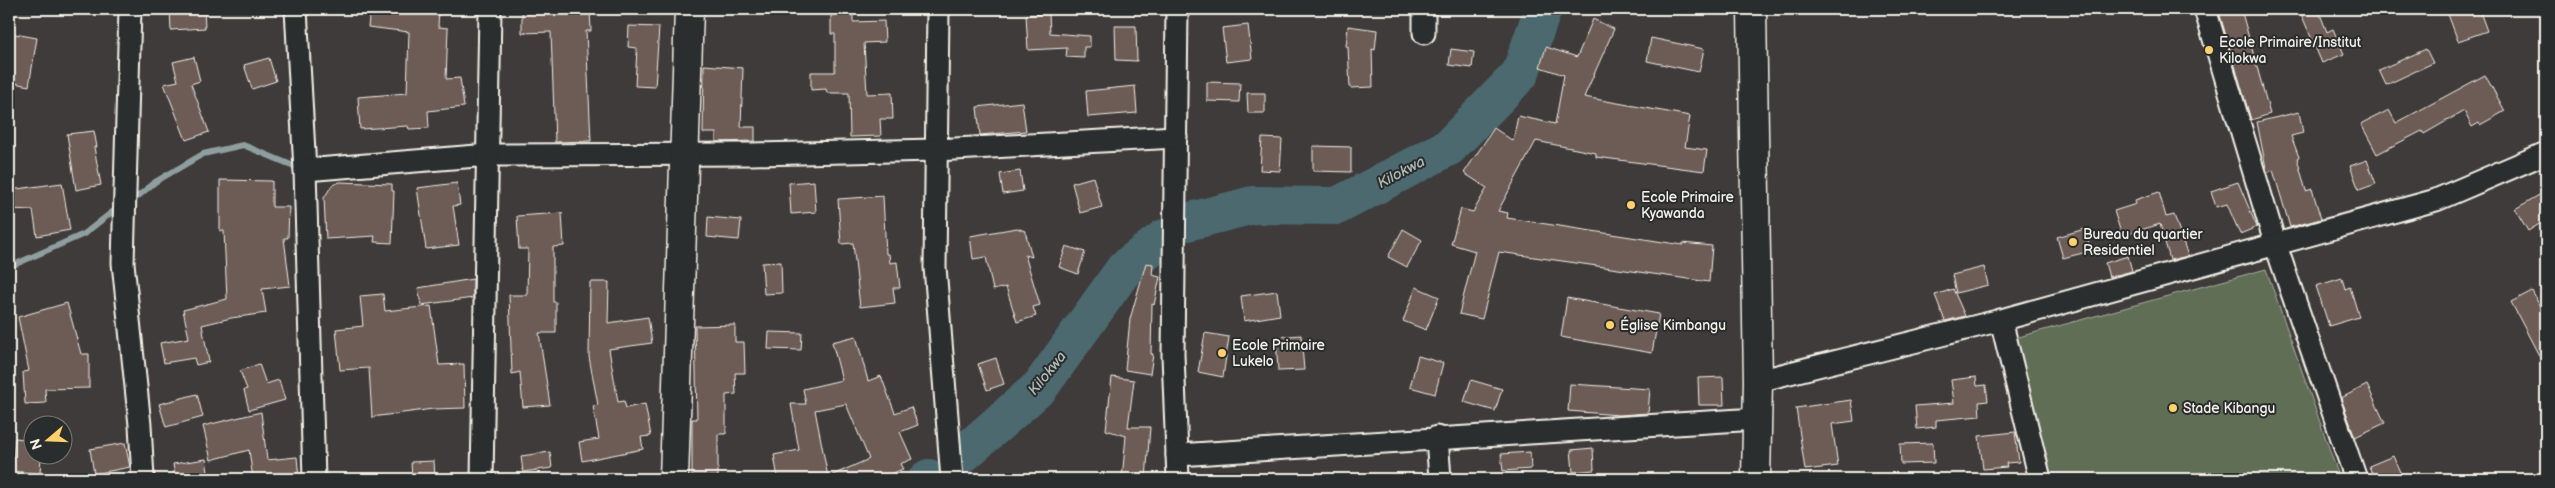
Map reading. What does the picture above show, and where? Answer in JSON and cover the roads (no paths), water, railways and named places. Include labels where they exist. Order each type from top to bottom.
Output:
[{"type":"main road","points":[[674,479],[688,9]]},
{"type":"main road","points":[[1752,9],[1758,381],[1756,479]]},
{"type":"street","points":[[130,9],[123,263],[140,425],[143,479]]},
{"type":"street","points":[[296,9],[305,170],[314,479]]},
{"type":"street","points":[[482,479],[490,9]]},
{"type":"street","points":[[938,9],[935,267],[952,479]]},
{"type":"street","points":[[1177,9],[1173,354],[1178,479]]},
{"type":"street","points":[[1424,9],[1424,33]]},
{"type":"street","points":[[2205,9],[2276,246],[2356,479]]},
{"type":"street","points":[[305,170],[489,154],[684,155],[936,150],[1176,138]]},
{"type":"street","points":[[1758,381],[2002,320],[2276,246],[2436,200],[2546,153]]},
{"type":"street","points":[[2002,320],[2040,479]]},
{"type":"street","points":[[1176,455],[1437,437],[1756,419]]},
{"type":"street","points":[[1437,437],[1440,479]]},
{"type":"waterway","name":"Kilokwa","points":[[1187,222],[1253,205],[1337,206],[1449,147],[1520,74],[1543,9]]},
{"type":"waterway","points":[[136,198],[155,182],[203,154],[243,145],[301,169]]},
{"type":"waterway","points":[[9,267],[84,234],[112,212]]},
{"type":"waterway","name":"Kilokwa","points":[[961,456],[1040,387],[1125,268],[1164,238]]},
{"type":"place","name":"Ecole Primaire/Institut Kilokwa","points":[[2209,50]]},
{"type":"place","name":"Ecole Primaire Kyawanda","points":[[1631,205]]},
{"type":"place","name":"Bureau du quartier Residentiel","points":[[2073,242]]},
{"type":"place","name":"Église Kimbangu","points":[[1610,325]]},
{"type":"place","name":"Ecole Primaire Lukelo","points":[[1222,353]]},
{"type":"place","name":"Stade Kibangu","points":[[2173,408]]}]
